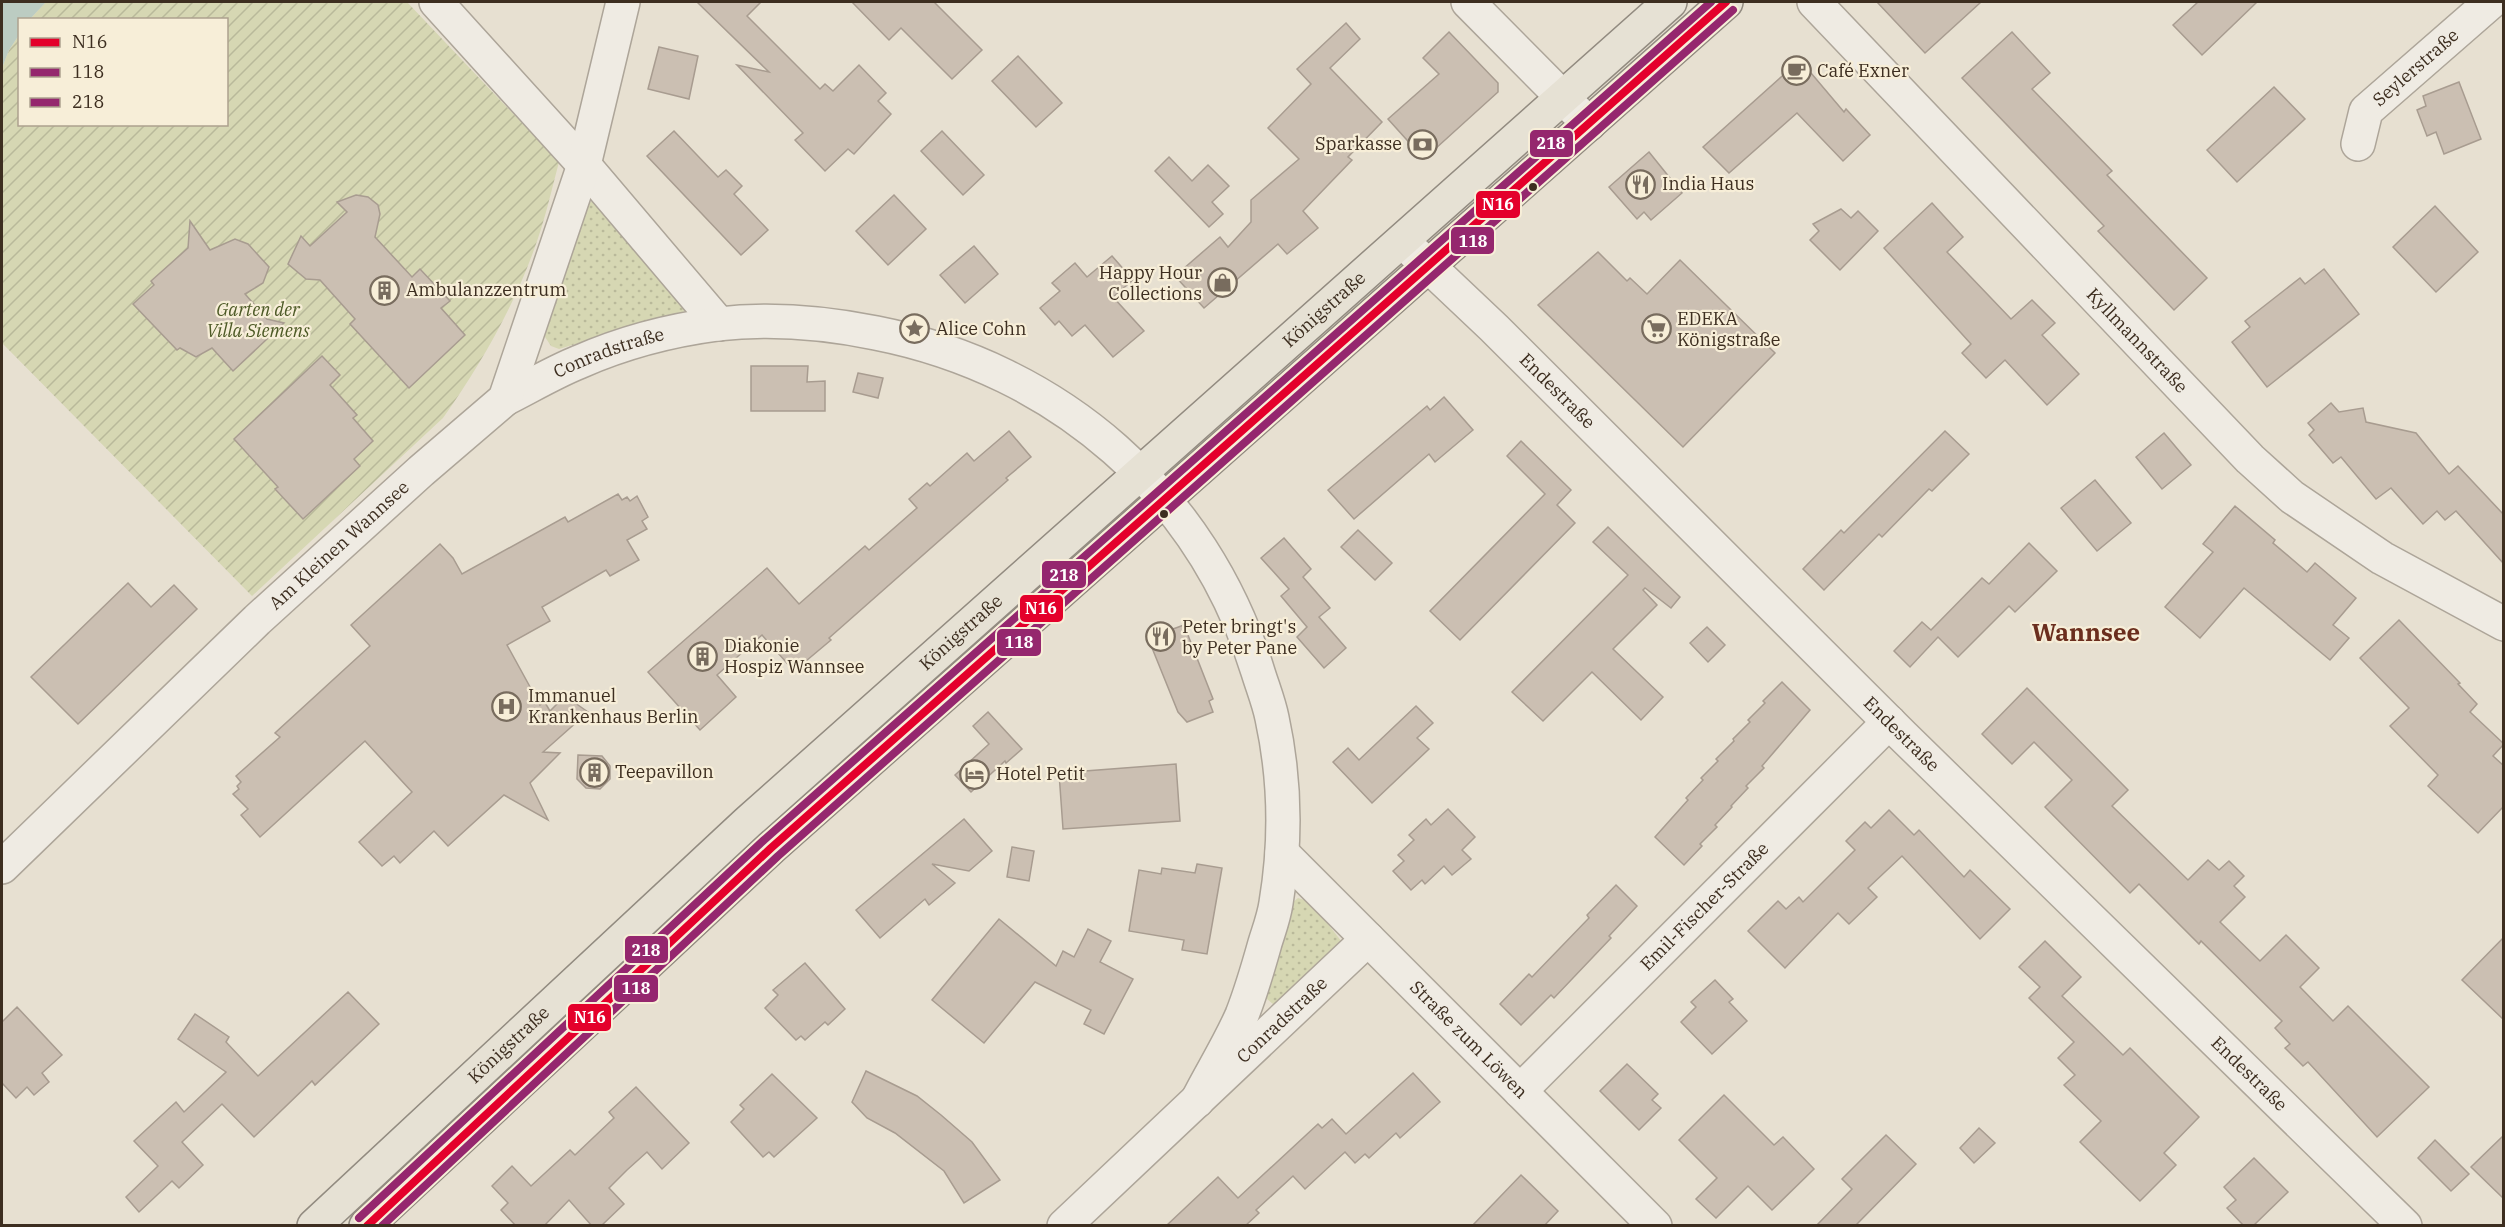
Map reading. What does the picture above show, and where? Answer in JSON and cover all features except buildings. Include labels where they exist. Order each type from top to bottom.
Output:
[{"type":"main road","name":"Königstraße","points":[[314,1226],[748,822],[1670,2]]},
{"type":"main road","name":"Königstraße","points":[[366,1226],[757,861],[1726,2]]},
{"type":"street","points":[[436,2],[584,165],[719,324]]},
{"type":"street","points":[[505,399],[584,165],[623,2]]},
{"type":"street","points":[[1468,2],[1589,124]]},
{"type":"street","name":"Kyllmannstraße","points":[[1814,2],[2250,459],[2292,496],[2382,558],[2504,624]]},
{"type":"street","name":"Seylerstraße","points":[[2358,144],[2366,111],[2491,2]]},
{"type":"street","name":"Endestraße","points":[[1402,241],[1502,336],[1889,722],[2404,1226]]},
{"type":"street","name":"Conradstraße","points":[[505,399],[580,361],[666,334],[719,324],[770,322],[840,327],[905,339],[949,351],[991,368],[1032,389],[1071,414],[1112,446],[1140,473],[1165,500],[1205,555],[1223,584],[1245,632],[1272,718],[1282,785],[1282,853],[1276,907],[1241,1018],[1197,1101]]},
{"type":"street","name":"Am Kleinen Wannsee","points":[[2,867],[257,620],[421,471],[505,399]]},
{"type":"street","name":"Emil-Fischer-Straße","points":[[1520,1090],[1889,722]]},
{"type":"street","name":"Straße zum Löwen","points":[[1282,853],[1654,1226]]},
{"type":"street","name":"Conradstraße","points":[[1065,1226],[1368,939]]},
{"type":"green space","name":"Garten der Villa Siemens","points":[[46,2],[407,2],[559,162],[541,229],[523,279],[500,327],[443,418],[252,596],[2,343],[2,68],[9,50],[18,36],[18,126],[228,126],[228,18],[31,18]]},
{"type":"green space","points":[[595,199],[689,310],[559,349],[551,346],[543,334],[584,207]]},
{"type":"green space","points":[[1298,898],[1311,902],[1345,946],[1274,1005],[1267,999],[1266,990],[1287,907]]},
{"type":"shaded area","points":[[2,2],[46,2],[31,18],[18,18],[18,36],[9,50],[2,68]]},
{"type":"transit line","name":"218","points":[[359,1218],[764,840],[1711,2]]},
{"type":"transit line","name":"N16","points":[[367,1226],[771,848],[1726,2]]},
{"type":"transit line","name":"118","points":[[382,1226],[778,856],[1733,10]]},
{"type":"place","name":"Café Exner","points":[[1796,71]]},
{"type":"place","name":"Sparkasse","points":[[1423,144]]},
{"type":"place","name":"India Haus","points":[[1641,184]]},
{"type":"place","name":"Happy Hour Collections","points":[[1223,283]]},
{"type":"place","name":"Ambulanzzentrum","points":[[385,290]]},
{"type":"place","name":"Alice Cohn","points":[[915,329]]},
{"type":"place","name":"EDEKA Königstraße","points":[[1656,329]]},
{"type":"place","name":"Peter bringt's by Peter Pane","points":[[1161,637]]},
{"type":"place","name":"Diakonie Hospiz Wannsee","points":[[703,656]]},
{"type":"place","name":"Immanuel Krankenhaus Berlin","points":[[507,706]]},
{"type":"place","name":"Teepavillon","points":[[594,772]]},
{"type":"place","name":"Hotel Petit","points":[[975,774]]},
{"type":"district","name":"Wannsee","points":[[2086,633]]}]
